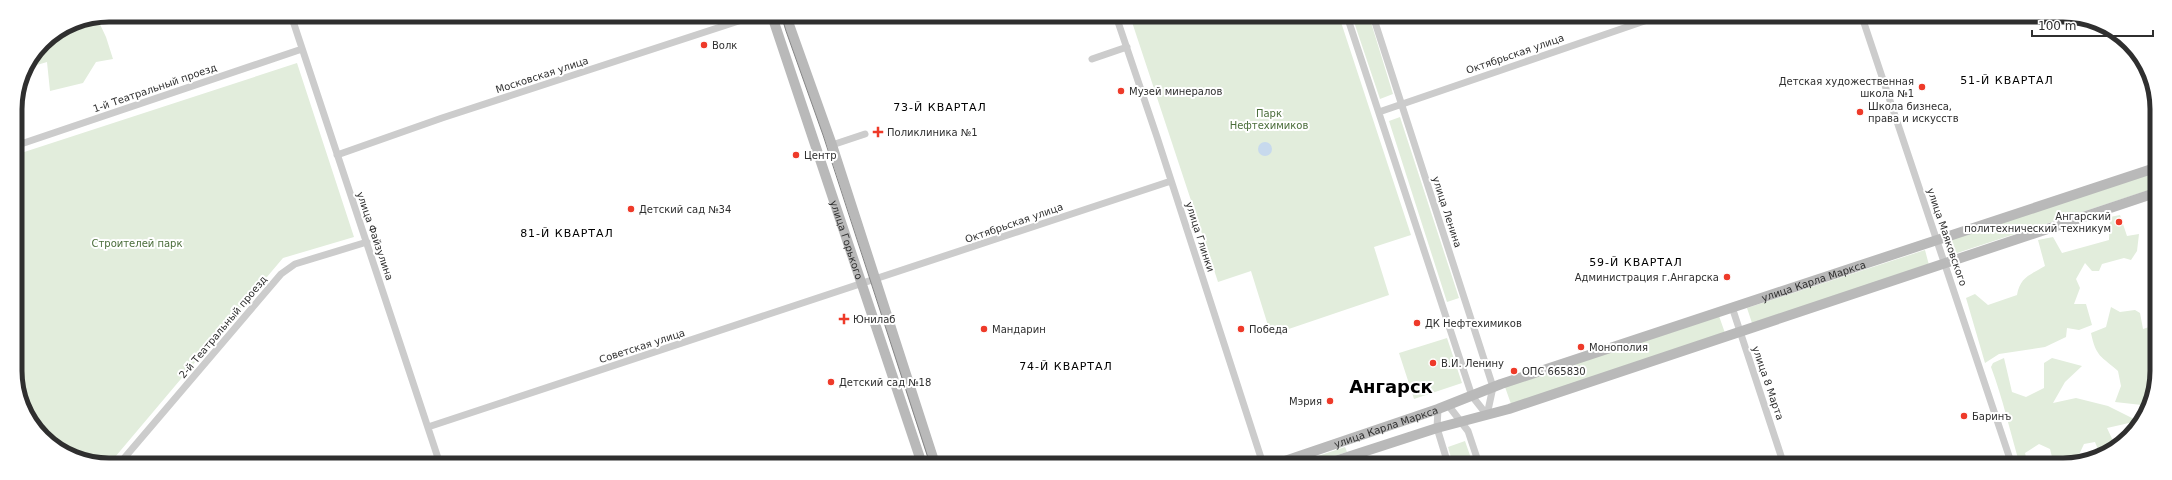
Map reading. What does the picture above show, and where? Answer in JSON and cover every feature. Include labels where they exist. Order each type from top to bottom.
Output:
[{"type":"street","name":"улица Файзулина","points":[[293,22],[438,458]]},
{"type":"street","name":"Московская улица","points":[[337,155],[442,118],[736,22]]},
{"type":"street","name":"улица Горького","points":[[774,22],[920,458]]},
{"type":"street","name":"улица Горького","points":[[791,22],[933,458]]},
{"type":"street","name":"улица Глинки","points":[[1118,22],[1261,458]]},
{"type":"street","points":[[1349,22],[1472,396],[1487,415]]},
{"type":"street","name":"улица Ленина","points":[[1375,22],[1493,387]]},
{"type":"street","name":"Октябрьская улица","points":[[1379,112],[1642,22]]},
{"type":"street","name":"улица Маяковского","points":[[1864,22],[2010,458]]},
{"type":"street","points":[[1092,58],[1127,47]]},
{"type":"street","name":"1-й Театральный проезд","points":[[22,144],[302,49]]},
{"type":"street","points":[[832,145],[865,134]]},
{"type":"street","name":"улица Карла Маркса","points":[[1294,458],[1438,409],[1493,387],[2150,170]]},
{"type":"street","name":"Октябрьская улица","points":[[863,284],[1171,181]]},
{"type":"street","name":"улица Карла Маркса","points":[[1344,458],[1437,428],[1487,415],[2150,195]]},
{"type":"street","name":"2-й Театральный проезд","points":[[124,458],[281,274],[295,264],[367,242]]},
{"type":"street","name":"Советская улица","points":[[428,427],[863,284]]},
{"type":"street","name":"улица 8 Марта","points":[[1732,307],[1782,458]]},
{"type":"street","points":[[1487,415],[1493,387]]},
{"type":"street","points":[[1448,405],[1462,422],[1477,458]]},
{"type":"street","points":[[1438,409],[1437,428],[1446,458]]},
{"type":"green space","name":"Парк Нефтехимиков","points":[[1132,22],[1341,22],[1411,235],[1374,247],[1389,295],[1271,335],[1251,271],[1218,282]]},
{"type":"green space","points":[[1354,22],[1371,22],[1393,94],[1380,99]]},
{"type":"green space","points":[[99,23],[106,37],[113,59],[96,62],[83,83],[50,91],[47,62],[34,66],[40,56],[61,37],[76,29]]},
{"type":"green space","name":"Строителей парк","points":[[297,63],[354,237],[283,258],[114,458],[92,456],[76,451],[56,440],[40,424],[31,409],[24,388],[22,377],[22,153]]},
{"type":"green space","points":[[1400,117],[1459,298],[1447,302],[1389,121]]},
{"type":"green space","points":[[2150,172],[2150,190],[1948,256],[1945,241]]},
{"type":"green space","points":[[2120,215],[2127,236],[2139,234],[2137,251],[2131,260],[2124,258],[2102,264],[2099,271],[2092,271],[2085,263],[2076,279],[2080,288],[2074,304],[2086,304],[2092,325],[2079,330],[2067,328],[2066,337],[2045,347],[1999,354],[1985,363],[1966,298],[1975,294],[1988,305],[2017,295],[2018,289],[2023,280],[2030,274],[2045,266],[2038,240],[2053,237],[2062,253],[2109,240],[2110,217]]},
{"type":"green space","points":[[1925,250],[1929,265],[1752,323],[1747,308]]},
{"type":"green space","points":[[2111,307],[2120,312],[2135,310],[2140,313],[2143,329],[2150,327],[2150,377],[2142,406],[2115,402],[2121,386],[2118,371],[2097,352],[2091,333],[2106,327]]},
{"type":"green space","points":[[1719,316],[1725,333],[1511,404],[1505,387]]},
{"type":"green space","points":[[1447,338],[1462,383],[1414,399],[1399,353]]},
{"type":"green space","points":[[2004,358],[2012,392],[2026,397],[2044,388],[2044,363],[2052,358],[2082,366],[2065,382],[2053,403],[2076,398],[2108,406],[2135,419],[2133,422],[2107,428],[2113,441],[2098,450],[2095,442],[2084,444],[2078,456],[2052,458],[2050,449],[2039,444],[2025,453],[2026,458],[2018,458],[2003,403],[1991,367],[1993,363]]},
{"type":"green space","points":[[1465,441],[1471,458],[1451,458],[1448,447]]},
{"type":"green space","points":[[1345,447],[1347,452],[1328,458],[1312,458]]},
{"type":"water","points":[[1262,142],[1268,142],[1272,146],[1272,152],[1268,156],[1262,156],[1258,152],[1258,146]]},
{"type":"tram line","points":[[783,22],[823,135],[928,458]]},
{"type":"place","name":"Волк","points":[[704,45]]},
{"type":"place","name":"Детская художественная школа №1","points":[[1922,87]]},
{"type":"place","name":"Музей минералов","points":[[1121,91]]},
{"type":"place","name":"Школа бизнеса, права и искусств","points":[[1860,112]]},
{"type":"place","name":"Поликлиника №1","points":[[878,132]]},
{"type":"place","name":"Центр","points":[[796,155]]},
{"type":"place","name":"Детский сад №34","points":[[631,209]]},
{"type":"place","name":"Ангарский политехнический техникум","points":[[2119,222]]},
{"type":"place","name":"Администрация г.Ангарска","points":[[1727,277]]},
{"type":"place","name":"Юнилаб","points":[[844,319]]},
{"type":"place","name":"ДК Нефтехимиков","points":[[1417,323]]},
{"type":"place","name":"Мандарин","points":[[984,329]]},
{"type":"place","name":"Победа","points":[[1241,329]]},
{"type":"place","name":"Монополия","points":[[1581,347]]},
{"type":"place","name":"В.И. Ленину","points":[[1433,363]]},
{"type":"place","name":"ОПС 665830","points":[[1514,371]]},
{"type":"place","name":"Детский сад №18","points":[[831,382]]},
{"type":"place","name":"Мэрия","points":[[1330,401]]},
{"type":"place","name":"Баринъ","points":[[1964,416]]},
{"type":"district","name":"51-Й КВАРТАЛ","points":[[2007,80]]},
{"type":"district","name":"73-Й КВАРТАЛ","points":[[940,107]]},
{"type":"district","name":"81-Й КВАРТАЛ","points":[[567,233]]},
{"type":"district","name":"59-Й КВАРТАЛ","points":[[1636,262]]},
{"type":"district","name":"74-Й КВАРТАЛ","points":[[1066,366]]},
{"type":"district","name":"Ангарск","points":[[1391,386]]}]
